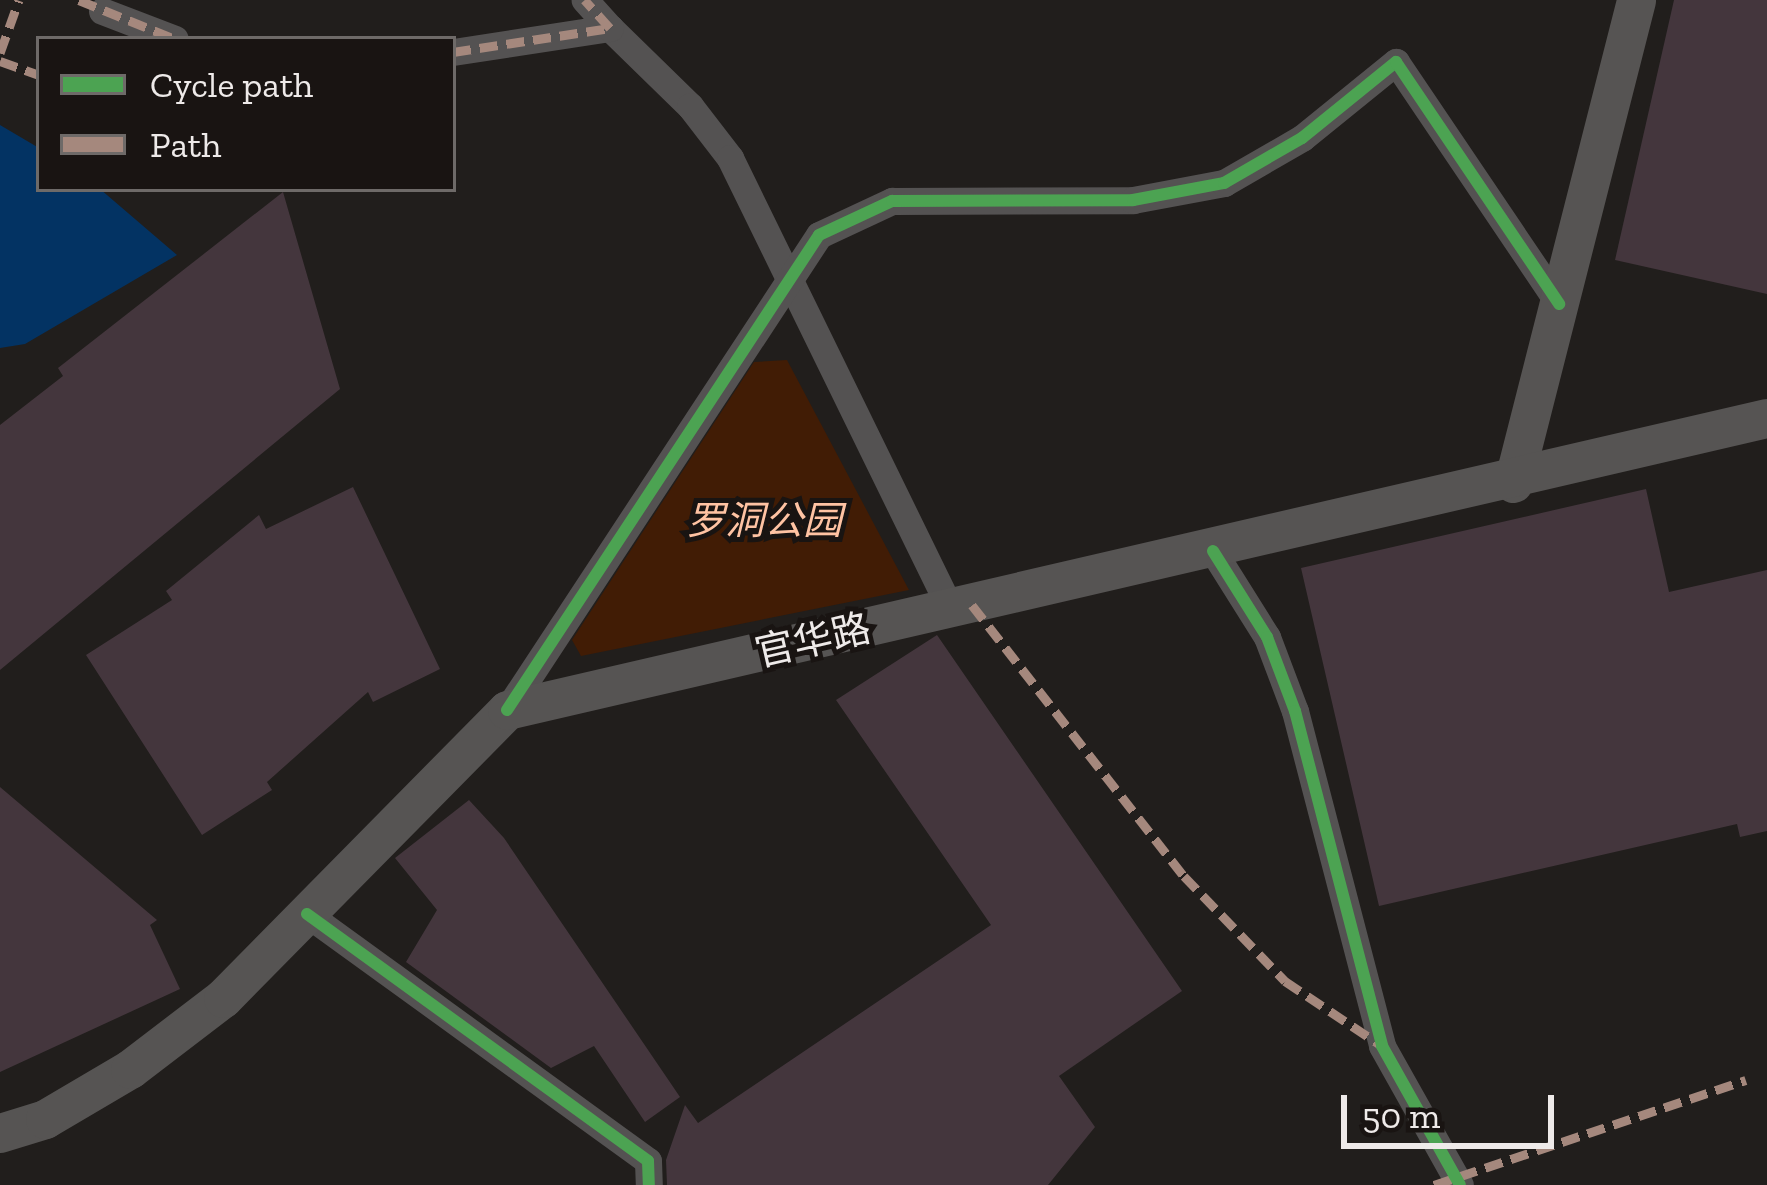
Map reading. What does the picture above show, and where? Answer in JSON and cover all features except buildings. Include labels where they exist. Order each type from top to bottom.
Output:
[{"type":"main road","points":[[1514,483],[1636,0]]},
{"type":"main road","name":"官华路","points":[[507,710],[1514,483],[1767,418]]},
{"type":"main road","points":[[0,1132],[45,1120],[130,1069],[223,998],[507,710]]},
{"type":"street","points":[[585,0],[690,106],[730,158],[952,610]]},
{"type":"street","points":[[102,11],[167,36]]},
{"type":"street","points":[[456,52],[610,28]]},
{"type":"street","points":[[507,710],[819,235],[892,201],[1133,200],[1224,183],[1302,138],[1396,62],[1559,304]]},
{"type":"street","points":[[1213,551],[1267,637],[1295,711],[1382,1046],[1460,1185]]},
{"type":"street","points":[[307,914],[648,1160],[649,1185]]},
{"type":"green space","name":"罗洞公园","points":[[787,360],[909,590],[581,656],[572,640],[754,362]]},
{"type":"water","points":[[0,125],[36,146],[36,192],[104,192],[177,255],[25,344],[0,348]]},
{"type":"marked path","points":[[0,53],[19,0]]},
{"type":"marked path","points":[[79,0],[168,36]]},
{"type":"marked path","points":[[456,52],[610,28],[585,0]]},
{"type":"marked path","points":[[0,61],[36,74]]},
{"type":"marked path","points":[[972,605],[1184,876],[1285,981],[1382,1046]]},
{"type":"marked path","points":[[1434,1185],[1746,1080]]},
{"type":"cycle path","points":[[507,710],[819,235],[892,201],[1133,200],[1224,183],[1302,138],[1396,62],[1559,304]]},
{"type":"cycle path","points":[[1213,551],[1267,637],[1295,711],[1382,1046],[1460,1185]]},
{"type":"cycle path","points":[[307,914],[648,1161],[649,1185]]}]
